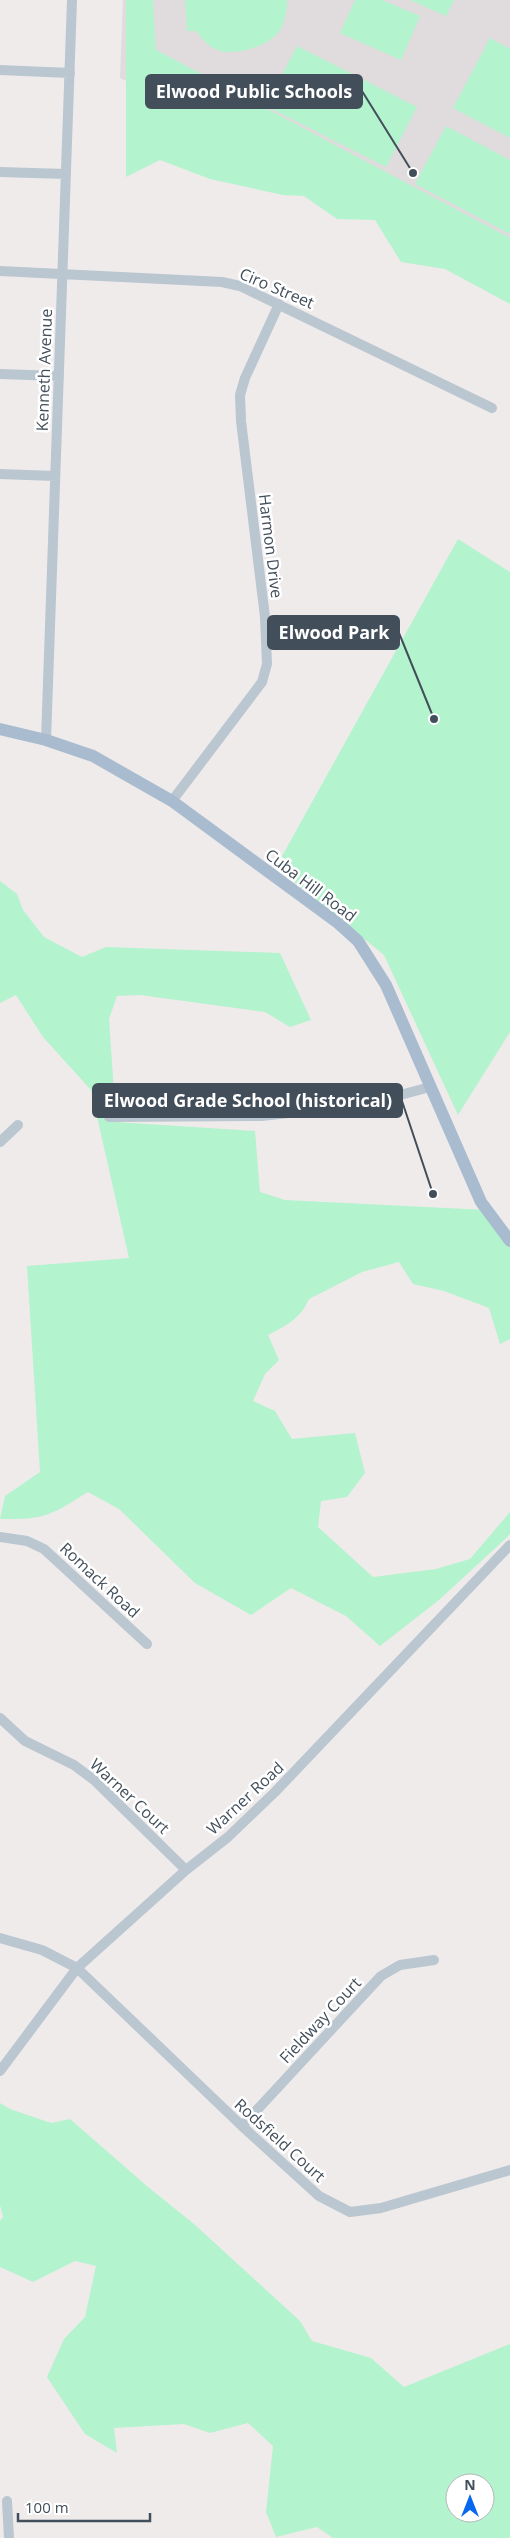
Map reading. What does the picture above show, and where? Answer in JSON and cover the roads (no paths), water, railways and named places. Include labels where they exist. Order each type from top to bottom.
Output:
[{"type":"main road","name":"Cuba Hill Road","points":[[0,729],[46,740],[93,756],[172,801],[338,923],[358,942],[386,985],[481,1202],[510,1241]]},
{"type":"street","name":"Kenneth Avenue","points":[[46,740],[72,0]]},
{"type":"street","points":[[0,70],[70,73]]},
{"type":"street","points":[[0,172],[66,174]]},
{"type":"street","name":"Ciro Street","points":[[0,271],[222,282],[240,286],[492,408]]},
{"type":"street","name":"Harmon Drive","points":[[172,801],[262,682],[267,664],[265,617],[242,430],[240,395],[253,356],[279,304]]},
{"type":"street","points":[[0,374],[59,376]]},
{"type":"street","points":[[0,474],[55,476]]},
{"type":"street","points":[[109,1117],[261,1116],[363,1105],[430,1087]]},
{"type":"street","points":[[0,1142],[18,1125]]},
{"type":"street","name":"Romack Road","points":[[0,1537],[27,1541],[44,1549],[147,1644]]},
{"type":"street","name":"Warner Road","points":[[0,2071],[77,1968],[186,1870],[228,1837],[275,1792],[510,1545]]},
{"type":"street","name":"Warner Court","points":[[0,1718],[26,1741],[74,1765],[94,1780],[186,1870]]},
{"type":"street","name":"Rodsfield Court","points":[[0,1938],[42,1950],[77,1968],[242,2126],[319,2196],[350,2212],[381,2208],[510,2170]]},
{"type":"street","name":"Fieldway Court","points":[[242,2126],[381,1976],[400,1965],[434,1960]]},
{"type":"street","points":[[7,2501],[10,2538]]},
{"type":"place","name":"Elwood Public Schools","points":[[413,173]]},
{"type":"place","name":"Elwood Park","points":[[434,719]]},
{"type":"place","name":"Elwood Grade School (historical)","points":[[433,1194]]}]
